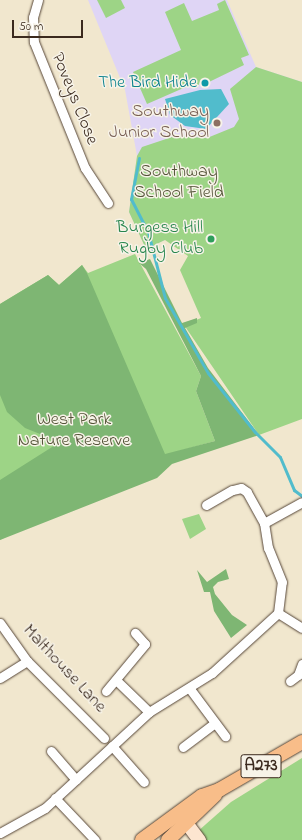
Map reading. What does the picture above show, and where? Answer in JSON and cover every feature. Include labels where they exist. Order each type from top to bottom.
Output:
[{"type":"main road","name":"A273","points":[[142,840],[202,796],[219,790],[302,742]]},
{"type":"main road","name":"A273","points":[[168,840],[187,824],[219,790]]},
{"type":"street","name":"Poveys Close","points":[[38,0],[33,17],[34,42],[85,168],[108,204]]},
{"type":"street","points":[[0,833],[21,824],[55,798],[149,712],[190,689],[278,613],[282,582],[268,548],[264,523],[247,492],[240,488],[206,505]]},
{"type":"street","points":[[264,523],[302,502]]},
{"type":"street","points":[[278,613],[302,628]]},
{"type":"street","name":"Malthouse Lane","points":[[0,623],[27,661],[104,738]]},
{"type":"street","points":[[106,691],[145,644],[135,633]]},
{"type":"street","points":[[0,678],[27,661]]},
{"type":"street","points":[[290,681],[298,675],[302,664]]},
{"type":"street","points":[[116,680],[149,712]]},
{"type":"street","points":[[190,689],[225,736]]},
{"type":"street","points":[[183,747],[215,723]]},
{"type":"street","points":[[112,746],[144,782]]},
{"type":"street","points":[[51,751],[76,780]]},
{"type":"street","points":[[55,798],[95,840]]},
{"type":"street","points":[[187,824],[199,840]]},
{"type":"shaded area","name":"Southway Junior School","points":[[88,0],[227,0],[256,67],[302,82],[165,240],[146,249],[129,212],[137,156],[125,90]]},
{"type":"green space","points":[[97,0],[121,0],[125,8],[106,18]]},
{"type":"green space","points":[[225,0],[249,55],[241,58],[244,65],[209,82],[201,80],[197,88],[195,83],[147,104],[133,72],[181,50],[165,12],[184,3],[192,21],[219,10],[217,4]]},
{"type":"green space","name":"Southway School Field","points":[[256,67],[302,82],[302,419],[259,435],[184,325],[201,318],[180,270],[188,256],[165,240],[146,249],[129,212],[137,156],[142,147],[175,136],[207,138],[234,127],[239,119],[230,89]]},
{"type":"green space","name":"West Park Nature Reserve","points":[[135,254],[201,376],[196,391],[215,441],[165,455],[0,540],[0,304],[48,275],[59,285],[82,265],[88,273]]},
{"type":"green space","name":"West Park Nature Reserve","points":[[150,259],[182,323],[197,318],[197,323],[185,328],[208,368],[259,435],[172,464],[157,478],[0,540],[0,480],[60,442],[25,428],[7,412],[0,395],[0,304],[48,275],[59,285],[82,265],[87,273],[165,454],[215,441],[196,391],[201,376],[146,269],[139,263]]},
{"type":"green space","points":[[199,514],[206,529],[190,539],[182,519]]},
{"type":"green space","points":[[226,569],[229,579],[218,582],[213,587],[215,594],[232,615],[247,625],[231,638],[214,611],[210,592],[204,592],[197,570],[207,582]]},
{"type":"green space","points":[[302,758],[302,840],[203,840],[197,832],[231,802]]},
{"type":"water","points":[[221,89],[229,104],[206,129],[185,126],[170,115],[165,99],[200,90]]},
{"type":"waterway","points":[[139,158],[131,199],[148,232],[165,298],[208,373],[255,432],[280,457],[294,490],[302,496]]},
{"type":"place","name":"The Bird Hide","points":[[205,83]]},
{"type":"place","name":"Southway Junior School","points":[[217,123]]},
{"type":"place","name":"Burgess Hill Rugby Club","points":[[211,239]]}]
